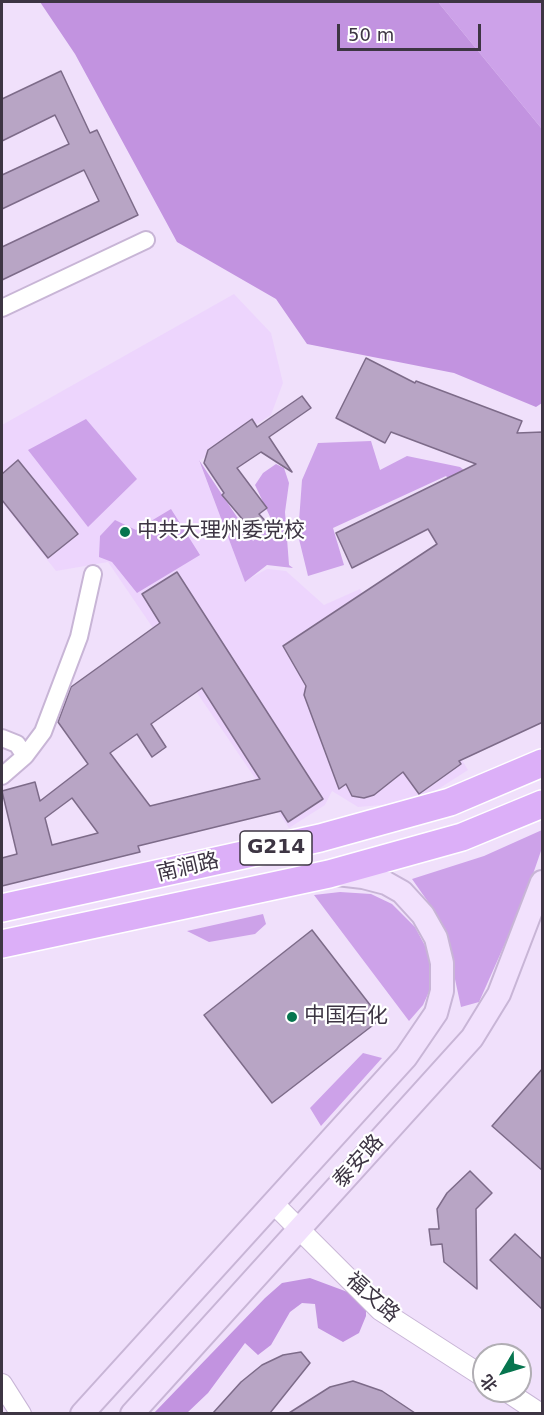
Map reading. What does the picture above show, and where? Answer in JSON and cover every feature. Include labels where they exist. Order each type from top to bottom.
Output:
[{"type":"highway","name":"南涧路","points":[[2,908],[329,836],[450,802],[543,764]]},
{"type":"highway","name":"南涧路","points":[[2,944],[329,874],[462,837],[543,804]]},
{"type":"main road","points":[[82,1413],[420,1041],[436,1013],[442,991],[443,974],[438,944],[430,926],[416,906],[402,892],[378,880],[329,874]]},
{"type":"main road","name":"泰安路","points":[[132,1413],[481,1025],[499,994],[543,882]]},
{"type":"street","points":[[2,308],[147,240]]},
{"type":"street","points":[[2,776],[26,756],[43,732],[79,637],[93,574]]},
{"type":"street","points":[[2,738],[17,744],[26,756]]},
{"type":"street","name":"福文路","points":[[273,1203],[380,1310],[472,1369]]},
{"type":"street","points":[[2,1384],[21,1413]]},
{"type":"street","points":[[526,1403],[542,1413]]},
{"type":"shaded area","points":[[40,2],[438,2],[542,129],[542,403],[536,407],[454,373],[307,344],[276,299],[177,242],[75,54]]},
{"type":"shaded area","points":[[438,2],[542,2],[542,129]]},
{"type":"shaded area","name":"中共大理州委党校","points":[[234,294],[271,333],[283,383],[271,415],[199,461],[245,581],[267,569],[286,571],[324,605],[360,589],[468,770],[418,802],[358,807],[332,791],[325,805],[289,828],[108,562],[56,571],[2,502],[2,425]]},
{"type":"shaded area","points":[[86,419],[137,479],[88,527],[28,450]]},
{"type":"shaded area","points":[[371,441],[380,470],[407,456],[460,467],[469,474],[459,490],[446,476],[333,528],[344,565],[308,576],[298,535],[302,480],[318,443]]},
{"type":"shaded area","points":[[199,460],[253,541],[273,523],[255,485],[263,473],[276,464],[284,468],[289,483],[285,512],[289,565],[293,568],[267,565],[245,582]]},
{"type":"shaded area","points":[[171,509],[200,555],[137,593],[112,562],[99,557],[100,536],[115,520],[136,530]]},
{"type":"shaded area","points":[[542,830],[542,848],[523,903],[479,1002],[461,1007],[445,933],[431,906],[412,879],[484,856]]},
{"type":"shaded area","points":[[340,892],[371,894],[392,904],[415,927],[430,955],[433,983],[423,1005],[409,1021],[314,895]]},
{"type":"shaded area","points":[[263,914],[266,924],[255,934],[209,942],[187,931]]},
{"type":"shaded area","points":[[363,1053],[382,1058],[321,1126],[310,1108]]},
{"type":"shaded area","points":[[310,1278],[353,1294],[366,1304],[366,1316],[359,1333],[343,1342],[318,1328],[315,1304],[302,1303],[290,1312],[271,1345],[258,1355],[245,1343],[208,1393],[187,1413],[153,1414],[282,1283]]},
{"type":"building","points":[[61,71],[90,133],[97,130],[138,215],[2,280],[2,247],[99,201],[84,170],[2,209],[2,175],[69,144],[55,115],[2,141],[2,99]]},
{"type":"building","points":[[366,358],[415,383],[416,381],[522,421],[517,433],[543,432],[543,722],[459,761],[461,764],[419,794],[403,772],[374,795],[364,798],[352,796],[346,784],[339,789],[304,695],[306,686],[283,646],[437,544],[428,529],[352,568],[336,533],[476,464],[391,432],[385,443],[336,418]]},
{"type":"building","points":[[302,396],[311,408],[269,437],[292,472],[261,452],[237,468],[267,508],[259,514],[268,524],[255,534],[222,495],[224,493],[204,463],[208,450],[252,419],[257,427]]},
{"type":"building","points":[[18,460],[78,534],[48,558],[2,500],[2,474]]},
{"type":"building","points":[[177,572],[323,799],[288,822],[281,811],[138,846],[140,852],[2,886],[2,858],[17,854],[2,791],[35,782],[40,801],[88,764],[58,722],[71,687],[160,623],[142,594]],"holes":[[[202,688],[260,779],[150,806],[110,753],[137,734],[152,757],[166,747],[151,724]],[[72,798],[98,833],[52,845],[45,818]]]},
{"type":"building","name":"中国石化","points":[[312,930],[381,1019],[272,1103],[204,1015]]},
{"type":"building","points":[[543,1068],[543,1171],[492,1126]]},
{"type":"building","points":[[470,1171],[492,1193],[476,1209],[477,1289],[444,1262],[442,1244],[431,1245],[429,1229],[439,1229],[437,1209],[447,1193]]},
{"type":"building","points":[[515,1234],[543,1260],[543,1310],[490,1260]]},
{"type":"building","points":[[301,1352],[310,1363],[270,1413],[213,1413],[241,1382],[262,1365],[283,1355]]},
{"type":"building","points":[[353,1381],[382,1391],[415,1413],[289,1413],[330,1387]]},
{"type":"place","name":"中共大理州委党校","points":[[125,532]]},
{"type":"place","name":"中国石化","points":[[292,1017]]}]
